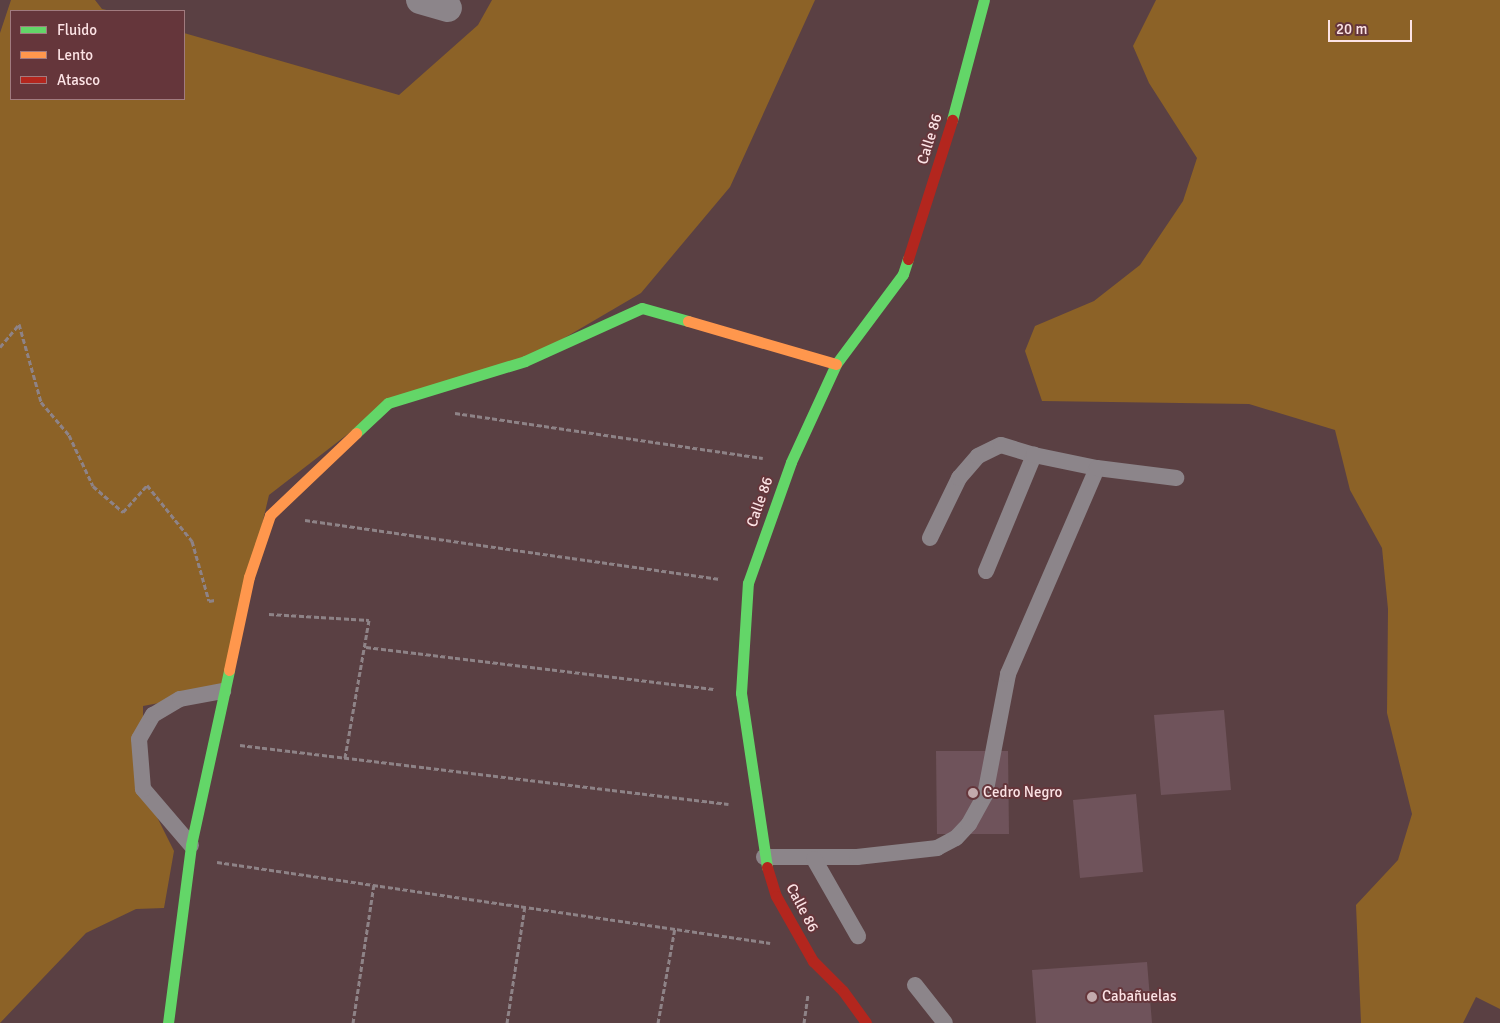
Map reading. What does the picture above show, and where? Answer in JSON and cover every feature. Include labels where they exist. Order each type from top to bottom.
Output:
[{"type":"street","points":[[420,0],[448,8]]},
{"type":"street","name":"Calle 86","points":[[866,1023],[843,992],[813,962],[776,896],[764,857],[741,693],[748,583],[790,462],[836,364],[903,274],[951,123],[984,0]]},
{"type":"street","points":[[168,1023],[191,852],[223,691],[246,600],[249,577],[270,515],[388,403],[525,361],[642,308],[836,364]]},
{"type":"lane","points":[[930,538],[959,478],[978,456],[1001,445],[1034,456],[1097,468],[1176,478]]},
{"type":"lane","points":[[986,571],[1034,456]]},
{"type":"lane","points":[[764,857],[814,859],[937,848],[956,838],[969,824],[988,784],[1008,674],[1097,468]]},
{"type":"lane","points":[[191,852],[143,789],[139,739],[153,715],[180,699],[223,691]]},
{"type":"lane","points":[[814,859],[858,936]]},
{"type":"lane","points":[[915,985],[945,1023]]},
{"type":"path","points":[[0,347],[19,324],[41,402],[69,435],[93,486],[123,512],[147,485],[192,541],[209,601],[246,600]]},
{"type":"path","points":[[447,411],[790,462]]},
{"type":"path","points":[[270,515],[748,583]]},
{"type":"path","points":[[243,612],[369,620],[346,758]]},
{"type":"path","points":[[366,647],[741,693]]},
{"type":"path","points":[[213,742],[756,807]]},
{"type":"path","points":[[191,852],[374,884],[772,944]]},
{"type":"path","points":[[353,1023],[374,884]]},
{"type":"path","points":[[507,1023],[525,906]]},
{"type":"path","points":[[658,1023],[675,928]]},
{"type":"shaded area","points":[[11,0],[95,0],[102,9],[106,10],[10,10],[10,100],[185,100],[185,33],[399,95],[478,25],[492,0],[815,0],[730,187],[641,293],[525,361],[388,403],[269,495],[223,691],[143,706],[143,789],[174,851],[164,908],[136,909],[86,933],[0,1023],[0,33]]},
{"type":"shaded area","points":[[1156,0],[1500,0],[1500,1009],[1476,997],[1463,1023],[1361,1023],[1356,905],[1398,860],[1412,814],[1387,713],[1388,609],[1382,548],[1350,490],[1335,430],[1249,404],[1042,401],[1025,351],[1035,326],[1094,301],[1140,265],[1183,201],[1197,158],[1149,83],[1133,46]]},
{"type":"building","points":[[1224,710],[1231,790],[1161,795],[1154,715]]},
{"type":"building","name":"Cedro Negro","points":[[936,751],[1008,751],[1009,834],[937,834]]},
{"type":"building","name":"Cedro Negro","points":[[1136,794],[1143,872],[1080,878],[1073,800]]},
{"type":"building","name":"Cabañuelas","points":[[1147,962],[1152,1023],[1036,1023],[1032,970]]},
{"type":"traffic: fast","points":[[952,120],[984,0]]},
{"type":"traffic: fast","points":[[767,867],[741,693],[748,583],[791,462],[836,364],[903,274],[908,259]]},
{"type":"traffic: fast","points":[[356,433],[388,403],[525,361],[642,308],[688,321]]},
{"type":"traffic: fast","points":[[168,1023],[191,845],[229,670]]},
{"type":"traffic: slow","points":[[688,321],[836,364]]},
{"type":"traffic: slow","points":[[229,670],[249,577],[270,515],[356,433]]},
{"type":"traffic: jam","points":[[908,259],[952,120]]},
{"type":"traffic: jam","points":[[767,867],[776,896],[813,961],[843,991],[866,1023]]},
{"type":"place","name":"Cedro Negro","points":[[973,793]]},
{"type":"place","name":"Cabañuelas","points":[[1092,997]]}]
